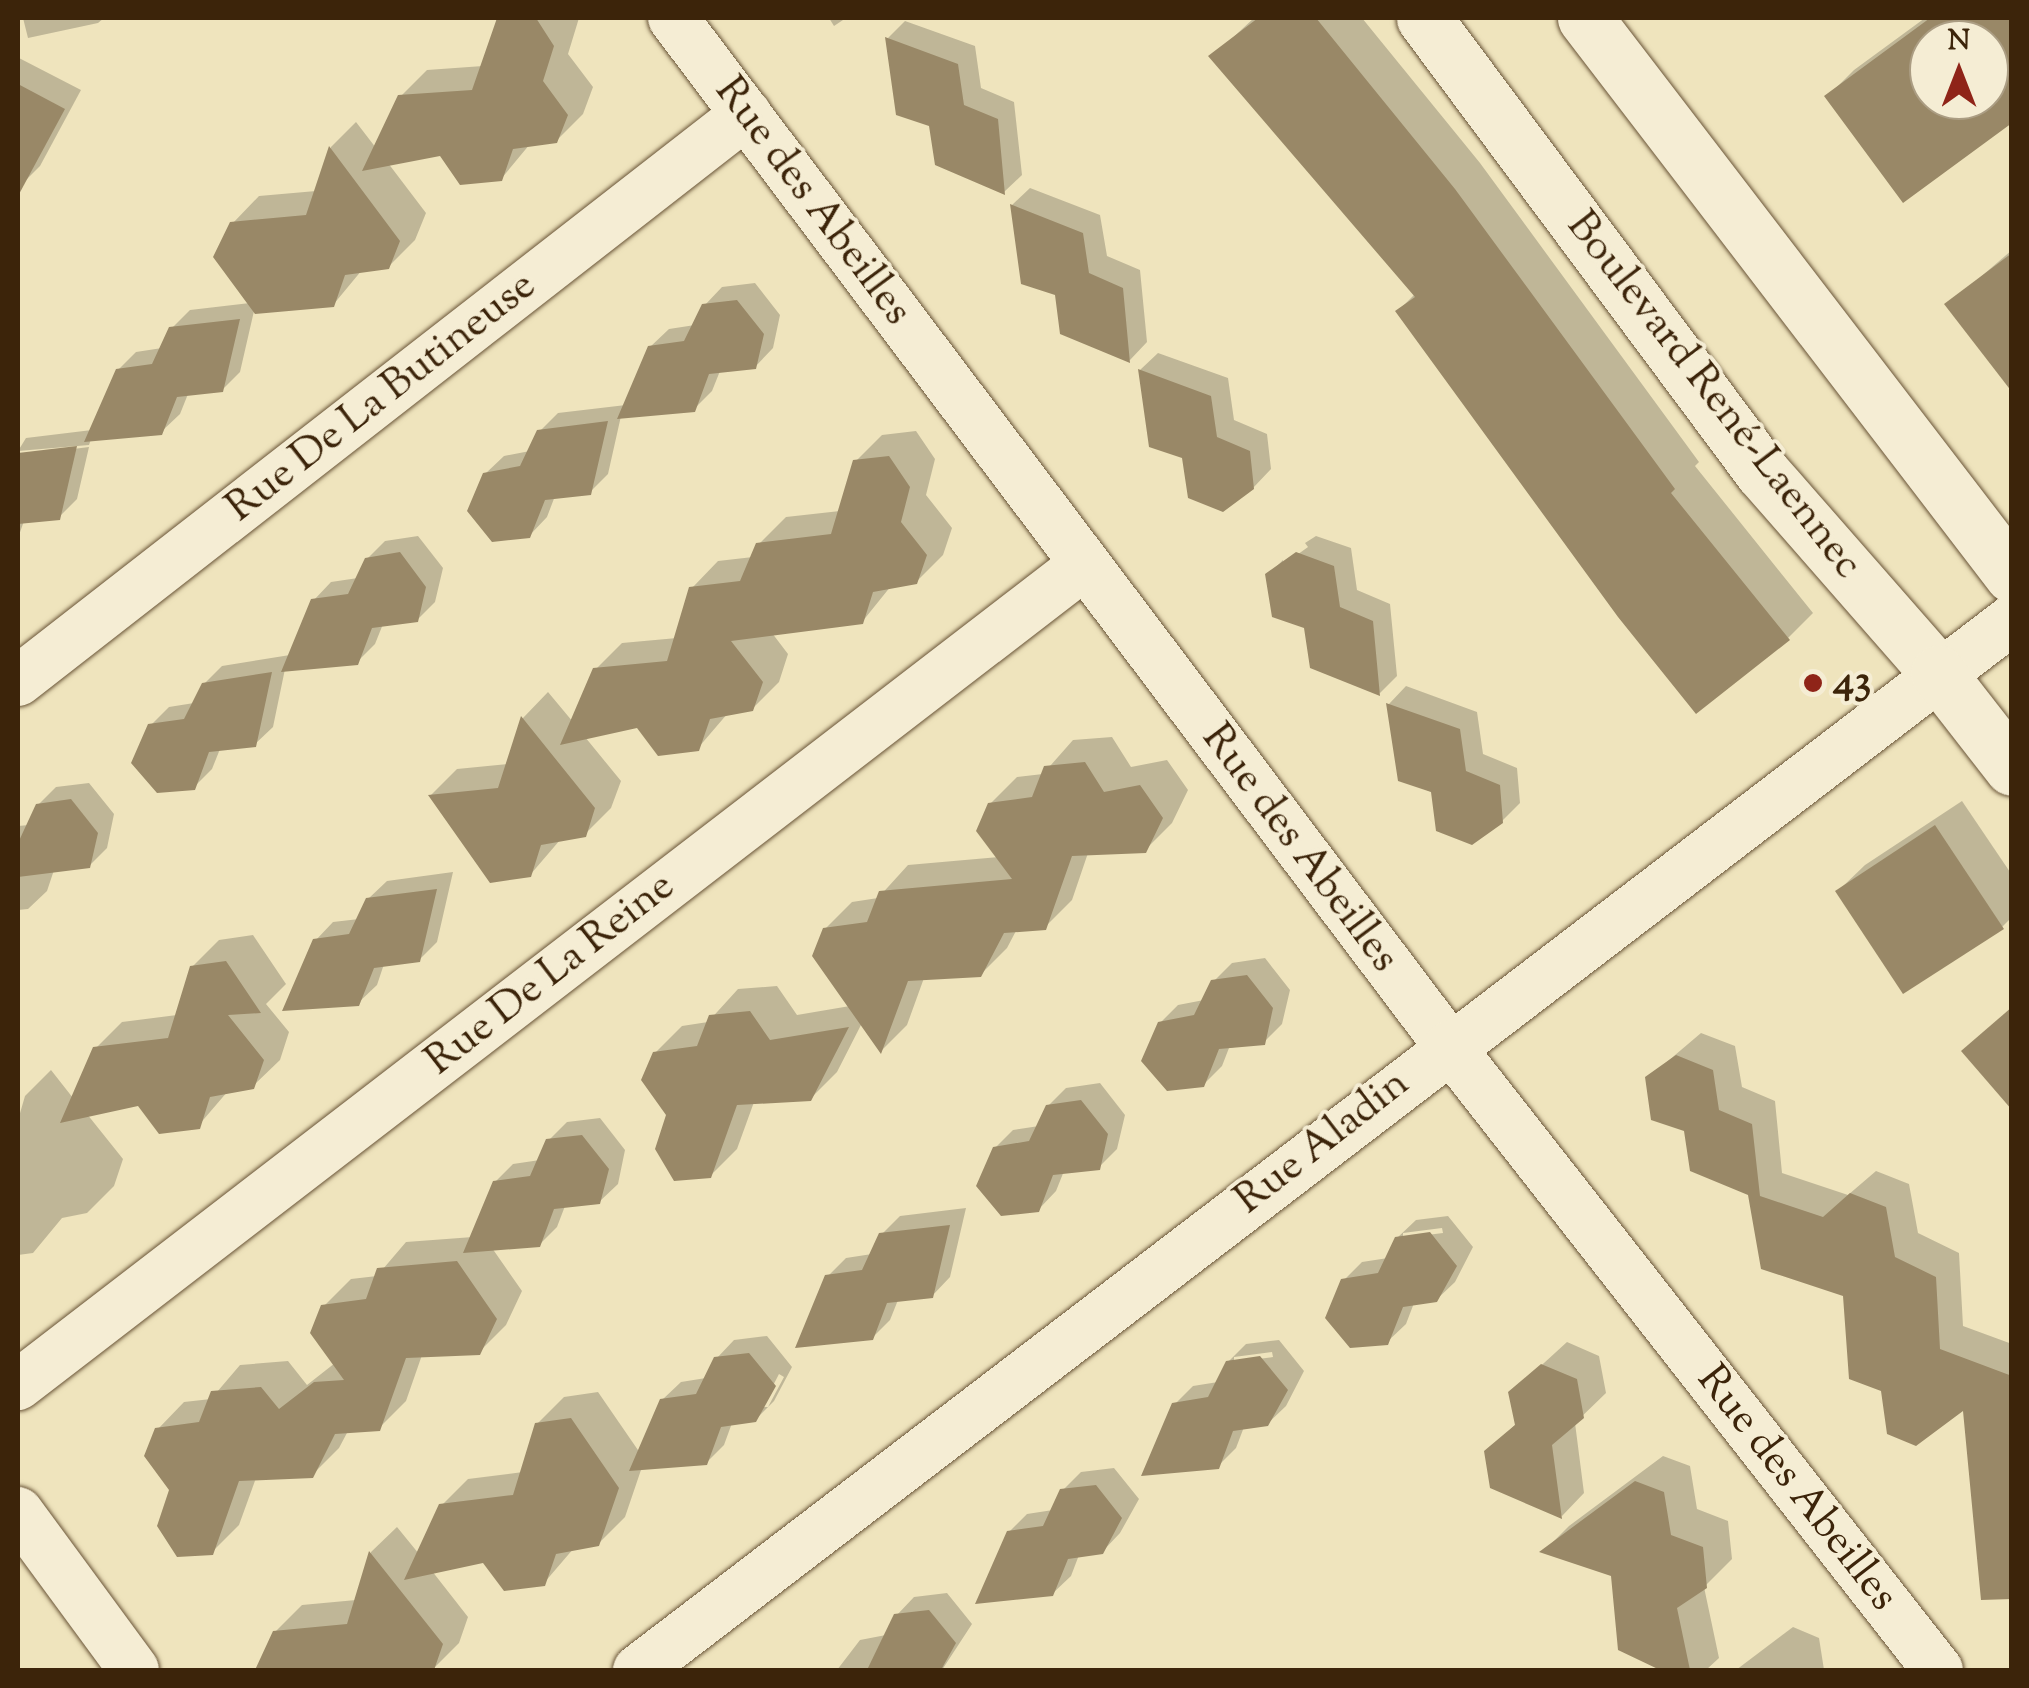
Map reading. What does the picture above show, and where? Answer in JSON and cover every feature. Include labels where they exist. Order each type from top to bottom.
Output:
[{"type":"street","name":"Rue des Abeilles","points":[[673,18],[1449,1046],[1938,1670]]},
{"type":"street","name":"Boulevard René-Laennec","points":[[1424,18],[1762,472],[1938,673],[2012,768]]},
{"type":"street","points":[[1585,18],[2012,575]]},
{"type":"street","name":"Rue De La Butineuse","points":[[18,682],[746,114]]},
{"type":"street","name":"Rue De La Reine","points":[[18,1385],[1084,565]]},
{"type":"street","name":"Rue Aladin","points":[[638,1670],[1449,1046],[2012,620]]},
{"type":"street","points":[[18,1512],[134,1670]]},
{"type":"building","points":[[497,18],[536,18],[554,46],[543,81],[568,115],[557,143],[513,149],[502,181],[460,185],[440,156],[362,171],[398,95],[472,90]]},
{"type":"building","points":[[1258,18],[1316,18],[1455,189],[1675,489],[1671,493],[1790,640],[1696,714],[1618,617],[1395,311],[1415,297],[1208,56]]},
{"type":"building","points":[[2012,18],[2012,123],[1903,203],[1824,96],[1909,33],[1909,120],[2009,120],[2009,20],[1927,20]]},
{"type":"building","points":[[885,37],[958,64],[964,105],[998,119],[1005,195],[935,165],[929,126],[896,115]]},
{"type":"building","points":[[18,84],[65,109],[18,196]]},
{"type":"building","points":[[329,146],[400,241],[389,269],[345,275],[334,307],[255,314],[213,257],[230,222],[306,215]]},
{"type":"building","points":[[1010,204],[1083,233],[1089,273],[1123,288],[1130,363],[1060,334],[1055,295],[1021,284]]},
{"type":"building","points":[[2012,253],[2012,392],[1944,304]]},
{"type":"building","points":[[737,300],[764,334],[756,369],[709,374],[695,412],[617,419],[648,346],[684,341],[702,304]]},
{"type":"building","points":[[240,319],[223,392],[177,397],[162,435],[84,442],[116,369],[152,364],[169,327]]},
{"type":"building","points":[[1138,369],[1211,396],[1217,437],[1250,451],[1254,489],[1223,512],[1188,498],[1182,458],[1149,447]]},
{"type":"building","points":[[608,421],[591,495],[545,500],[530,538],[492,542],[467,511],[483,473],[520,466],[537,430]]},
{"type":"building","points":[[77,446],[60,520],[18,524],[18,453]]},
{"type":"building","points":[[889,456],[910,487],[901,522],[927,555],[917,584],[873,592],[863,624],[731,641],[763,682],[753,711],[710,719],[699,751],[658,756],[637,728],[560,745],[593,668],[667,661],[689,587],[740,581],[756,543],[831,534],[853,460]]},
{"type":"building","points":[[400,552],[426,587],[418,622],[372,628],[358,665],[281,672],[311,599],[348,594],[365,558]]},
{"type":"building","points":[[1296,552],[1334,566],[1340,607],[1373,621],[1380,696],[1310,668],[1304,628],[1272,617],[1265,574]]},
{"type":"building","points":[[272,672],[256,747],[209,752],[195,790],[157,793],[131,763],[148,724],[184,719],[202,683]]},
{"type":"building","points":[[1386,703],[1460,729],[1466,771],[1500,785],[1503,823],[1472,845],[1436,831],[1431,792],[1398,781]]},
{"type":"building","points":[[521,716],[595,808],[586,837],[541,845],[531,877],[490,883],[428,795],[498,788]]},
{"type":"building","points":[[1085,762],[1104,792],[1140,785],[1163,818],[1146,853],[1072,856],[1046,930],[1004,933],[981,977],[908,981],[881,1054],[812,956],[823,928],[867,922],[879,891],[1012,879],[976,831],[988,803],[1032,797],[1044,766]]},
{"type":"building","points":[[71,799],[98,833],[90,868],[18,877],[18,843],[36,804]]},
{"type":"building","points":[[1935,825],[2004,929],[1903,994],[1835,891]]},
{"type":"building","points":[[437,889],[420,962],[374,968],[359,1006],[282,1011],[313,939],[349,934],[366,898]]},
{"type":"building","points":[[226,961],[261,1013],[228,1015],[264,1060],[254,1089],[210,1097],[200,1129],[159,1134],[138,1106],[60,1123],[93,1047],[168,1038],[190,966]]},
{"type":"building","points":[[1247,975],[1273,1008],[1265,1045],[1219,1049],[1204,1087],[1167,1091],[1141,1061],[1158,1022],[1194,1015],[1211,980]]},
{"type":"building","points":[[2012,1007],[2012,1110],[1961,1051]]},
{"type":"building","points":[[750,1011],[770,1040],[849,1027],[811,1101],[737,1105],[711,1178],[674,1181],[655,1149],[666,1115],[641,1080],[653,1052],[697,1046],[709,1015]]},
{"type":"building","points":[[1676,1055],[1713,1070],[1719,1110],[1752,1124],[1760,1196],[1823,1217],[1850,1193],[1886,1207],[1895,1257],[1936,1277],[1940,1349],[2012,1376],[2012,1599],[1981,1600],[1963,1411],[1916,1446],[1887,1434],[1881,1391],[1849,1379],[1843,1296],[1761,1269],[1748,1195],[1690,1171],[1684,1131],[1651,1120],[1645,1077]]},
{"type":"building","points":[[1081,1100],[1108,1134],[1100,1170],[1053,1175],[1039,1212],[1001,1216],[976,1186],[993,1147],[1029,1141],[1046,1105]]},
{"type":"building","points":[[582,1135],[609,1169],[600,1204],[554,1209],[540,1247],[463,1253],[493,1181],[530,1176],[546,1139]]},
{"type":"building","points":[[950,1225],[933,1298],[887,1303],[873,1340],[795,1348],[825,1275],[862,1270],[879,1233]]},
{"type":"building","points":[[1430,1232],[1457,1266],[1437,1302],[1403,1307],[1388,1345],[1350,1348],[1325,1318],[1341,1279],[1378,1273],[1395,1237]]},
{"type":"building","points":[[457,1261],[497,1319],[480,1355],[406,1358],[380,1431],[335,1434],[313,1478],[239,1481],[213,1555],[177,1557],[157,1526],[169,1490],[144,1456],[155,1428],[199,1422],[211,1391],[261,1387],[279,1409],[314,1382],[344,1380],[310,1333],[321,1305],[366,1299],[377,1268]]},
{"type":"building","points":[[749,1353],[776,1386],[756,1422],[721,1427],[707,1465],[629,1471],[660,1399],[696,1394],[714,1357]]},
{"type":"building","points":[[1260,1356],[1288,1390],[1268,1426],[1233,1431],[1219,1469],[1141,1476],[1172,1403],[1208,1397],[1226,1361]]},
{"type":"building","points":[[1541,1364],[1577,1379],[1584,1418],[1552,1445],[1562,1519],[1490,1488],[1484,1451],[1515,1425],[1508,1392]]},
{"type":"building","points":[[571,1418],[619,1488],[599,1546],[556,1554],[545,1586],[504,1591],[483,1563],[404,1580],[439,1504],[513,1495],[535,1423]]},
{"type":"building","points":[[1635,1481],[1664,1492],[1671,1535],[1703,1547],[1707,1588],[1677,1608],[1690,1670],[1660,1670],[1618,1650],[1611,1576],[1539,1552]]},
{"type":"building","points":[[1096,1485],[1122,1518],[1103,1554],[1068,1559],[1053,1596],[975,1604],[1007,1531],[1043,1526],[1060,1489]]},
{"type":"building","points":[[369,1551],[443,1644],[434,1670],[255,1670],[273,1631],[347,1624]]},
{"type":"building","points":[[929,1610],[956,1643],[941,1670],[867,1670],[894,1614]]},
{"type":"place","name":"43","points":[[1813,683]]}]
